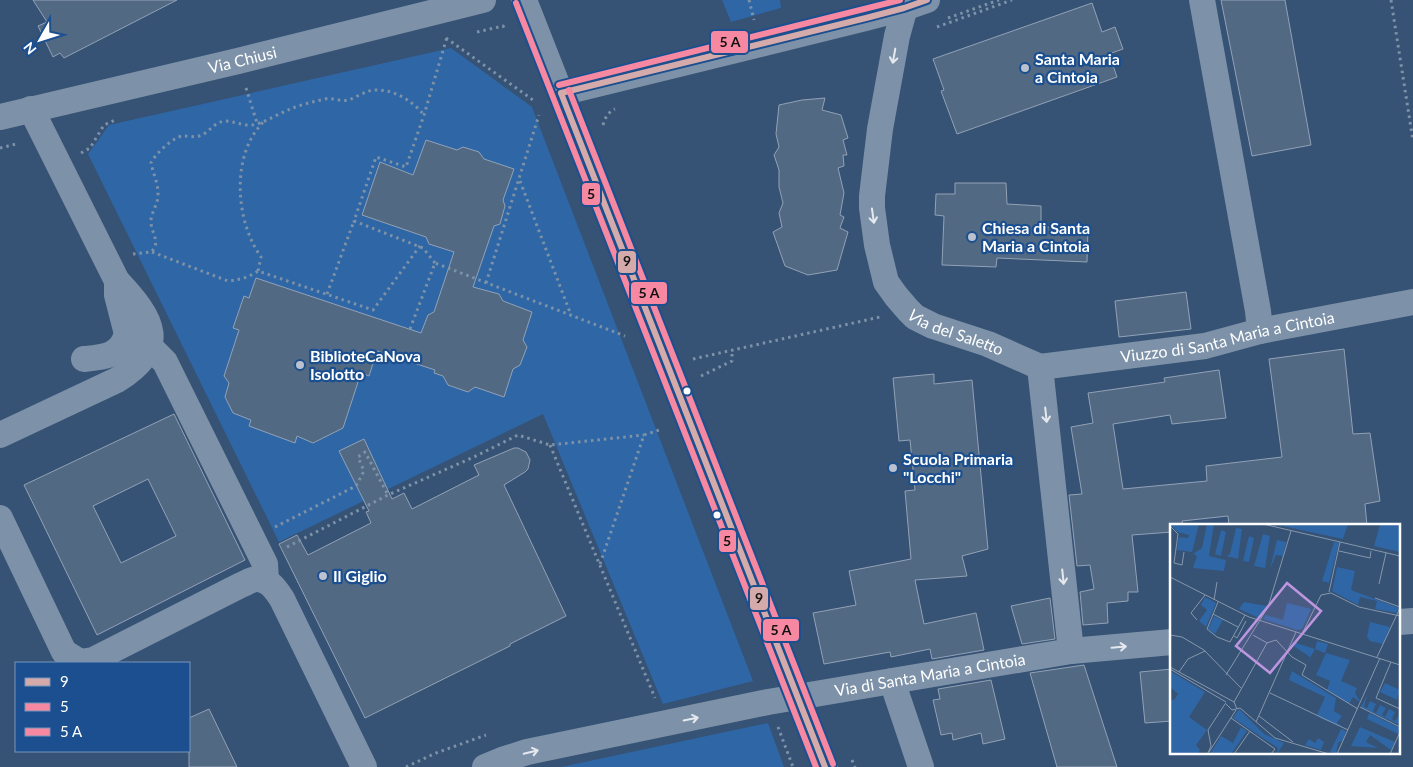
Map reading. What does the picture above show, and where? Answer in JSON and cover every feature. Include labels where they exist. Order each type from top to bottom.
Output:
[{"type":"street","name":"Via Chiusi","points":[[0,117],[218,66],[483,0]]},
{"type":"street","points":[[524,0],[825,767]]},
{"type":"street","points":[[1202,0],[1260,330]]},
{"type":"street","points":[[560,93],[913,3]]},
{"type":"street","name":"Via del Saletto","points":[[913,3],[897,36],[880,129],[872,196],[877,245],[886,282],[915,317],[932,326],[988,344],[1040,367]]},
{"type":"street","points":[[0,436],[117,380],[133,369],[145,357],[150,347],[150,325],[133,298],[117,282],[31,109]]},
{"type":"street","points":[[84,360],[108,356],[116,352],[125,342],[127,334],[117,295],[117,282]]},
{"type":"street","name":"Viuzzo di Santa Maria a Cintoia","points":[[1040,367],[1205,346],[1260,330],[1413,302]]},
{"type":"street","points":[[127,334],[150,347],[165,362],[265,564],[266,581]]},
{"type":"street","points":[[1040,367],[1071,651]]},
{"type":"street","points":[[0,518],[64,652],[80,662],[93,660],[241,585],[256,579],[266,581],[274,587],[282,599],[364,767]]},
{"type":"street","points":[[1400,622],[1413,620]]},
{"type":"street","name":"Via di Santa Maria a Cintoia","points":[[485,767],[527,752],[797,697],[1071,651],[1170,642]]},
{"type":"street","points":[[892,681],[921,767]]},
{"type":"path","points":[[943,20],[999,0]]},
{"type":"path","points":[[932,29],[1012,0]]},
{"type":"path","points":[[1391,0],[1413,141]]},
{"type":"path","points":[[472,33],[503,26],[506,34]]},
{"type":"path","points":[[438,40],[455,36]]},
{"type":"path","points":[[447,38],[533,100],[530,92]]},
{"type":"path","points":[[327,294],[376,157],[406,167],[447,38]]},
{"type":"path","points":[[237,90],[255,86]]},
{"type":"path","points":[[246,88],[257,123]]},
{"type":"path","points":[[151,252],[156,246],[156,238],[150,221],[158,203],[159,192],[151,163],[176,138],[201,135],[220,122],[225,121],[241,125],[252,125],[292,108],[330,98],[341,101],[348,100],[377,89],[394,93],[404,98],[413,103],[424,115]]},
{"type":"path","points":[[602,128],[605,118],[609,113],[622,107]]},
{"type":"path","points":[[486,283],[538,115]]},
{"type":"path","points":[[59,164],[90,148],[104,125],[121,118]]},
{"type":"path","points":[[130,255],[151,252],[228,281],[249,277],[258,271],[261,257],[255,247],[242,212],[241,175],[250,140],[265,120]]},
{"type":"path","points":[[0,148],[16,144],[21,147]]},
{"type":"path","points":[[519,179],[571,316]]},
{"type":"path","points":[[354,221],[424,248],[435,263],[625,336]]},
{"type":"path","points":[[258,271],[373,310],[420,246]]},
{"type":"path","points":[[410,329],[435,263]]},
{"type":"path","points":[[666,365],[884,316]]},
{"type":"path","points":[[701,376],[732,361],[732,350]]},
{"type":"path","points":[[282,550],[388,495],[474,457],[518,435],[550,445],[644,435],[662,429]]},
{"type":"path","points":[[599,565],[644,435]]},
{"type":"path","points":[[550,445],[665,724]]},
{"type":"path","points":[[274,527],[356,486],[364,470],[358,457],[365,452],[388,495]]},
{"type":"path","points":[[778,729],[793,767]]},
{"type":"shaded area","points":[[722,0],[780,0],[781,8],[731,22]]},
{"type":"shaded area","points":[[451,48],[532,107],[753,681],[663,704],[543,414],[279,542],[88,154],[109,125]]},
{"type":"shaded area","points":[[768,723],[784,767],[561,767]]},
{"type":"building","points":[[33,0],[177,0],[64,58],[60,53],[53,57],[38,26],[47,22]]},
{"type":"building","points":[[1221,0],[1285,0],[1311,145],[1252,156]]},
{"type":"building","name":"Santa Maria a Cintoia","points":[[1092,3],[1102,32],[1115,27],[1123,49],[1109,54],[1117,77],[957,134],[941,91],[944,90],[933,59]]},
{"type":"building","points":[[825,98],[822,110],[841,115],[848,138],[843,140],[847,155],[843,155],[844,166],[838,168],[844,193],[840,215],[844,217],[840,228],[848,232],[837,270],[808,275],[785,266],[773,232],[782,227],[779,213],[783,203],[779,187],[779,170],[774,155],[779,147],[776,134],[779,105]]},
{"type":"building","points":[[426,140],[457,150],[463,147],[479,152],[484,159],[514,169],[503,200],[505,206],[500,224],[494,226],[473,287],[499,294],[503,301],[532,312],[523,340],[527,347],[520,365],[513,369],[504,397],[475,387],[468,392],[448,385],[443,376],[434,373],[435,370],[377,351],[369,376],[361,373],[343,428],[313,443],[297,436],[295,443],[249,426],[251,420],[233,413],[225,397],[229,383],[224,376],[239,330],[233,328],[244,296],[249,298],[256,278],[421,333],[428,315],[434,312],[454,252],[429,244],[426,237],[362,215],[380,162],[413,175]]},
{"type":"building","points":[[955,183],[1006,183],[1007,204],[1041,206],[1041,227],[1088,228],[1087,262],[997,258],[996,267],[942,265],[944,216],[935,215],[936,194],[955,194]]},
{"type":"building","points":[[1186,292],[1191,329],[1119,337],[1115,301]]},
{"type":"building","points":[[1344,349],[1353,434],[1370,433],[1380,501],[1365,504],[1367,524],[1229,524],[1228,516],[1182,521],[1183,524],[1170,524],[1170,532],[1132,535],[1138,592],[1128,592],[1128,601],[1107,603],[1108,623],[1083,625],[1080,592],[1094,589],[1090,565],[1077,566],[1069,495],[1082,494],[1071,427],[1093,423],[1088,393],[1165,382],[1164,378],[1219,370],[1226,418],[1172,424],[1170,415],[1113,424],[1123,489],[1207,481],[1206,466],[1282,457],[1269,359]]},
{"type":"building","points":[[934,374],[934,384],[972,380],[988,549],[962,556],[967,576],[915,580],[924,624],[976,613],[984,650],[932,659],[930,649],[891,657],[890,652],[824,664],[813,613],[856,605],[849,571],[911,559],[905,491],[915,490],[910,440],[899,441],[893,378]]},
{"type":"building","points":[[174,414],[245,560],[97,635],[24,485]],"holes":[[[148,479],[176,536],[121,563],[93,506]]]},
{"type":"building","name":"Il Giglio","points":[[364,439],[392,499],[404,493],[412,509],[479,475],[474,465],[514,448],[526,452],[530,460],[528,469],[504,485],[566,616],[365,718],[279,544],[297,535],[308,555],[371,523],[366,512],[369,511],[339,451]]},
{"type":"building","points":[[1050,598],[1055,639],[1022,644],[1011,606]]},
{"type":"building","points":[[1084,665],[1117,767],[1057,767],[1030,673]]},
{"type":"building","points":[[1170,669],[1170,721],[1145,723],[1140,672]]},
{"type":"building","points":[[991,680],[1005,739],[983,744],[981,733],[953,740],[952,733],[941,735],[933,700],[940,699],[938,689]]},
{"type":"building","points":[[209,709],[237,767],[189,767],[190,718]]},
{"type":"transit line","points":[[559,85],[900,0]]},
{"type":"transit line","name":"9","points":[[561,93],[866,18],[927,0]]},
{"type":"transit line","name":"5","points":[[516,3],[816,767]]},
{"type":"transit line","points":[[569,90],[833,764]]},
{"type":"transit line","name":"9","points":[[561,93],[825,767]]},
{"type":"place","name":"Santa Maria a Cintoia","points":[[1025,68]]},
{"type":"place","name":"Chiesa di Santa Maria a Cintoia","points":[[972,237]]},
{"type":"place","name":"BiblioteCaNova Isolotto","points":[[300,365]]},
{"type":"place","name":"Scuola Primaria \"Locchi\"","points":[[893,468]]},
{"type":"place","name":"Il Giglio","points":[[323,576]]}]
